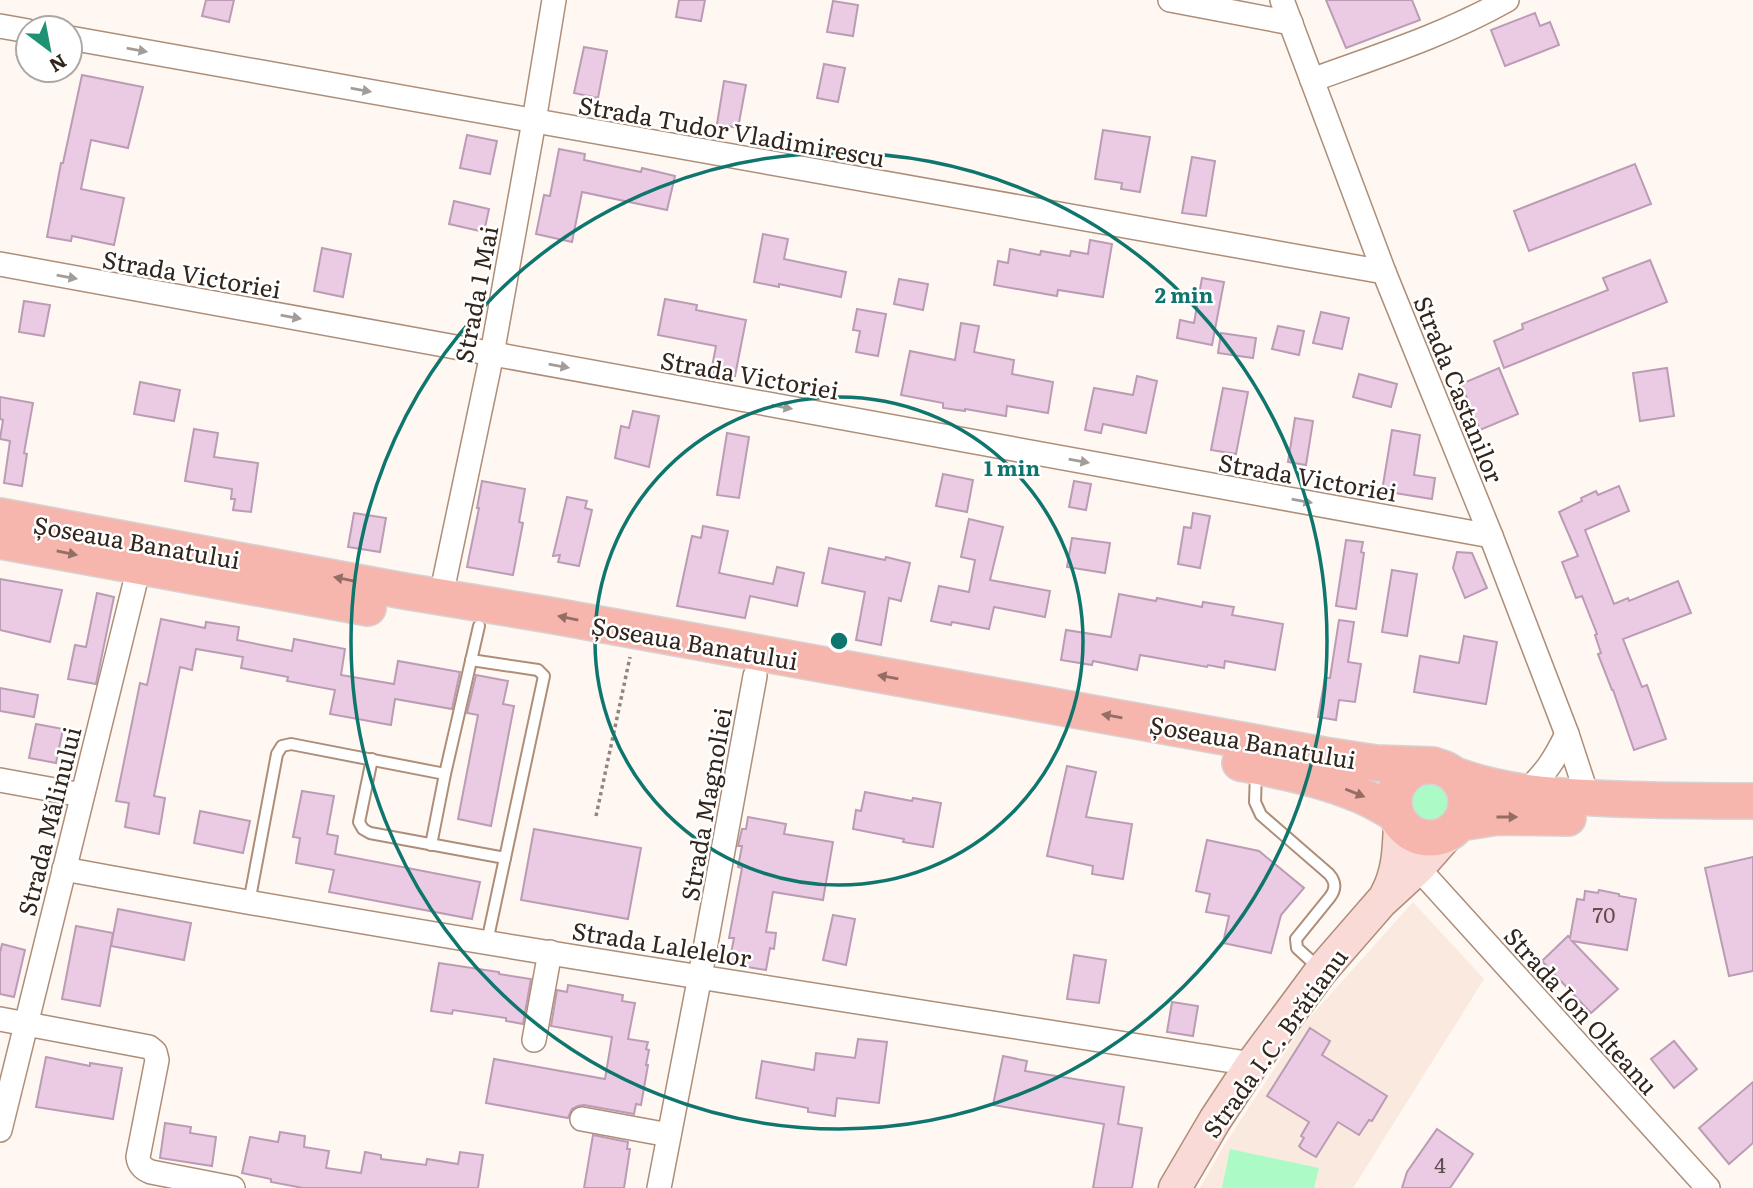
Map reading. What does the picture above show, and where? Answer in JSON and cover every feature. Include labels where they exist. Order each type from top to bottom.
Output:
[{"type":"main road","name":"Șoseaua Banatului","points":[[0,516],[1324,755],[1445,771],[1477,783],[1525,793],[1669,801],[1753,801]]},
{"type":"main road","name":"Șoseaua Banatului","points":[[0,541],[1256,766],[1311,778],[1362,796],[1398,818],[1407,830],[1417,836],[1439,837],[1455,828]]},
{"type":"main road","points":[[1398,818],[1394,803],[1395,791],[1409,771],[1421,766],[1445,771],[1464,787],[1465,811],[1455,828]]},
{"type":"main road","points":[[1455,828],[1498,817],[1554,817],[1679,824],[1753,823]]},
{"type":"main road","name":"Strada I.C. Brătianu","points":[[1381,902],[1395,873],[1399,847],[1398,818]]},
{"type":"main road","name":"Strada I.C. Brătianu","points":[[1175,1188],[1252,1063],[1321,971],[1381,902],[1418,868],[1455,828]]},
{"type":"street","name":"Strada 1 Mai","points":[[441,596],[492,354],[554,0]]},
{"type":"street","points":[[1170,0],[1291,23]]},
{"type":"street","name":"Strada Castanilor","points":[[1282,0],[1384,272],[1491,536],[1567,734],[1588,798]]},
{"type":"street","points":[[1312,80],[1445,31],[1507,0]]},
{"type":"street","name":"Strada Tudor Vladimirescu","points":[[84,41],[1384,272]]},
{"type":"street","name":"Strada Victoriei","points":[[0,264],[1491,536]]},
{"type":"street","name":"Strada Mălinului","points":[[0,1130],[139,567]]},
{"type":"street","name":"Strada Magnoliei","points":[[659,1188],[755,676]]},
{"type":"street","points":[[1525,793],[1555,759],[1567,734]]},
{"type":"street","points":[[0,780],[82,795]]},
{"type":"street","name":"Strada Ion Olteanu","points":[[1418,868],[1708,1188]]},
{"type":"street","name":"Strada Lalelelor","points":[[64,869],[249,904],[1252,1063]]},
{"type":"street","points":[[534,1040],[550,952]]},
{"type":"street","points":[[0,1019],[149,1047],[155,1052],[157,1060],[139,1162],[151,1172],[198,1185],[233,1188]]},
{"type":"street","points":[[582,1119],[669,1135]]},
{"type":"lane","points":[[431,845],[479,626]]},
{"type":"lane","points":[[471,660],[538,670],[544,676],[487,942]]},
{"type":"lane","points":[[249,904],[277,754],[282,746],[291,744],[445,774]]},
{"type":"lane","points":[[372,759],[359,822],[363,829],[369,833],[505,858]]},
{"type":"lane","points":[[1256,766],[1255,802],[1258,810],[1329,874],[1335,883],[1330,897],[1296,939],[1297,948],[1321,971]]},
{"type":"path","points":[[596,816],[631,653]]},
{"type":"shaded area","points":[[1413,902],[1484,979],[1353,1188],[1200,1188],[1223,1147],[1303,1025]]},
{"type":"green space","points":[[1430,781],[1438,782],[1444,787],[1449,793],[1449,809],[1444,815],[1438,820],[1430,821],[1422,820],[1416,815],[1411,809],[1410,801],[1411,793],[1416,787],[1422,782]]},
{"type":"green space","points":[[1230,1149],[1319,1168],[1314,1188],[1222,1188]]},
{"type":"building","points":[[206,0],[234,0],[229,22],[202,16]]},
{"type":"building","points":[[679,0],[705,0],[701,21],[676,17]]},
{"type":"building","points":[[1326,0],[1412,0],[1420,20],[1346,48]]},
{"type":"building","points":[[833,1],[858,5],[853,36],[827,32]]},
{"type":"building","points":[[1535,13],[1540,26],[1550,22],[1559,45],[1505,66],[1491,30]]},
{"type":"building","points":[[584,47],[607,51],[598,98],[574,93]]},
{"type":"building","points":[[824,64],[845,68],[838,102],[817,98]]},
{"type":"building","points":[[84,75],[143,87],[128,148],[91,140],[81,189],[124,198],[114,245],[72,236],[71,241],[47,237]]},
{"type":"building","points":[[724,81],[746,85],[738,128],[717,124]]},
{"type":"building","points":[[1103,130],[1150,137],[1140,192],[1121,189],[1122,183],[1095,179]]},
{"type":"building","points":[[467,135],[497,141],[490,174],[460,168]]},
{"type":"building","points":[[559,149],[585,154],[584,160],[641,172],[642,168],[675,176],[667,210],[582,192],[572,242],[536,234],[544,195],[550,196]]},
{"type":"building","points":[[1192,157],[1215,161],[1206,216],[1182,213]]},
{"type":"building","points":[[1635,164],[1651,204],[1529,251],[1514,211]]},
{"type":"building","points":[[454,201],[489,209],[484,232],[449,224]]},
{"type":"building","points":[[763,234],[788,239],[784,259],[846,272],[841,297],[779,284],[779,287],[754,282]]},
{"type":"building","points":[[1090,240],[1112,244],[1103,297],[1058,290],[1057,296],[994,285],[998,261],[1008,263],[1010,249],[1040,255],[1041,251],[1070,256],[1071,251],[1088,254]]},
{"type":"building","points":[[322,248],[351,254],[343,297],[314,291]]},
{"type":"building","points":[[1650,260],[1667,302],[1504,368],[1494,341],[1523,329],[1522,324],[1608,290],[1603,278]]},
{"type":"building","points":[[1202,278],[1224,282],[1212,345],[1177,338],[1180,320],[1194,323]]},
{"type":"building","points":[[899,279],[928,284],[923,310],[894,304]]},
{"type":"building","points":[[665,299],[697,305],[696,310],[746,320],[735,376],[711,372],[716,346],[658,335]]},
{"type":"building","points":[[24,301],[50,305],[44,336],[19,332]]},
{"type":"building","points":[[857,309],[886,314],[878,356],[856,352],[860,331],[853,330]]},
{"type":"building","points":[[1321,312],[1349,318],[1342,349],[1313,343]]},
{"type":"building","points":[[961,323],[979,326],[974,352],[1014,360],[1012,374],[1053,382],[1048,413],[1007,406],[1006,416],[965,411],[943,408],[943,403],[901,395],[910,351],[955,360]]},
{"type":"building","points":[[1278,326],[1304,331],[1299,355],[1272,349]]},
{"type":"building","points":[[1221,333],[1256,338],[1253,358],[1218,353]]},
{"type":"building","points":[[1499,368],[1518,414],[1480,430],[1461,384]]},
{"type":"building","points":[[1667,368],[1674,416],[1640,421],[1633,373]]},
{"type":"building","points":[[1359,374],[1397,384],[1391,407],[1353,397]]},
{"type":"building","points":[[1137,376],[1157,381],[1146,433],[1103,424],[1101,433],[1085,430],[1094,388],[1133,395]]},
{"type":"building","points":[[140,382],[180,390],[174,421],[134,414]]},
{"type":"building","points":[[1223,388],[1248,392],[1236,454],[1211,450]]},
{"type":"building","points":[[0,397],[33,403],[24,453],[27,454],[22,486],[4,483],[10,441],[0,439],[3,420],[0,419]]},
{"type":"building","points":[[633,411],[659,416],[649,467],[615,458],[621,426],[629,428]]},
{"type":"building","points":[[1295,418],[1313,421],[1306,465],[1288,462]]},
{"type":"building","points":[[194,429],[218,433],[214,457],[258,463],[251,512],[233,510],[235,499],[231,499],[232,489],[185,481]]},
{"type":"building","points":[[1392,430],[1420,435],[1414,475],[1435,478],[1432,499],[1382,491]]},
{"type":"building","points":[[727,433],[749,437],[739,498],[717,495]]},
{"type":"building","points":[[943,474],[973,480],[967,512],[936,506]]},
{"type":"building","points":[[482,481],[525,489],[519,522],[523,523],[513,575],[467,567]]},
{"type":"building","points":[[1074,481],[1091,484],[1086,510],[1069,507]]},
{"type":"building","points":[[1619,486],[1629,511],[1585,530],[1614,604],[1628,598],[1629,601],[1678,581],[1691,613],[1623,639],[1642,687],[1647,685],[1666,739],[1634,750],[1598,654],[1601,653],[1595,635],[1597,634],[1582,596],[1576,598],[1562,562],[1578,556],[1559,512],[1596,491],[1598,495]]},
{"type":"building","points":[[567,497],[587,501],[585,508],[592,510],[579,566],[558,562],[560,555],[553,556]]},
{"type":"building","points":[[354,513],[386,518],[380,552],[348,547]]},
{"type":"building","points":[[1193,513],[1210,516],[1200,568],[1178,564],[1184,527],[1191,528]]},
{"type":"building","points":[[969,519],[1003,527],[990,580],[1050,591],[1045,617],[994,607],[989,629],[931,621],[939,586],[969,592],[975,560],[961,557]]},
{"type":"building","points":[[703,526],[728,531],[719,573],[773,584],[777,567],[804,573],[797,606],[750,596],[745,618],[677,606],[692,536],[701,538]]},
{"type":"building","points":[[1072,538],[1110,543],[1105,573],[1067,567]]},
{"type":"building","points":[[1346,540],[1363,542],[1361,552],[1364,553],[1356,609],[1336,606]]},
{"type":"building","points":[[829,548],[910,563],[901,601],[889,598],[881,645],[856,640],[865,592],[822,583]]},
{"type":"building","points":[[1457,552],[1472,553],[1487,588],[1465,598],[1453,568]]},
{"type":"building","points":[[1392,570],[1417,574],[1407,636],[1382,632]]},
{"type":"building","points":[[0,579],[62,590],[50,642],[0,630]]},
{"type":"building","points":[[97,593],[114,597],[96,684],[68,679],[75,645],[86,647]]},
{"type":"building","points":[[1119,594],[1202,607],[1203,602],[1234,607],[1232,615],[1283,624],[1275,670],[1225,661],[1224,668],[1207,667],[1140,655],[1137,670],[1093,661],[1092,665],[1061,660],[1066,630],[1111,637]]},
{"type":"building","points":[[161,619],[205,628],[206,622],[239,627],[237,640],[292,651],[294,639],[345,649],[341,675],[394,684],[398,661],[460,672],[452,709],[395,699],[391,725],[330,714],[335,690],[287,681],[288,677],[241,668],[243,657],[196,649],[192,670],[180,667],[154,796],[165,798],[159,834],[125,827],[129,803],[116,801],[140,683],[147,685]]},
{"type":"building","points":[[1339,620],[1354,622],[1348,662],[1361,664],[1355,702],[1339,700],[1336,720],[1318,717],[1325,678],[1330,678]]},
{"type":"building","points":[[1464,636],[1497,642],[1486,704],[1414,692],[1420,656],[1459,663]]},
{"type":"building","points":[[476,675],[508,681],[503,704],[514,706],[491,826],[458,819],[478,715],[467,713]]},
{"type":"building","points":[[0,688],[38,695],[34,717],[0,711]]},
{"type":"building","points":[[36,724],[63,729],[56,763],[29,758]]},
{"type":"building","points":[[1067,766],[1096,772],[1086,817],[1132,824],[1123,879],[1092,874],[1093,866],[1047,856]]},
{"type":"building","points":[[302,791],[334,796],[327,834],[338,836],[335,854],[480,882],[472,919],[329,892],[334,870],[296,863],[300,838],[293,837]]},
{"type":"building","points":[[865,792],[912,801],[913,798],[941,803],[933,847],[853,829],[856,810],[861,811]]},
{"type":"building","points":[[200,811],[250,821],[243,853],[194,843]]},
{"type":"building","points":[[748,817],[786,824],[784,834],[833,842],[823,900],[773,892],[766,932],[776,933],[774,949],[770,948],[766,970],[729,964],[734,938],[729,938],[742,868],[738,867],[742,846],[738,846]]},
{"type":"building","points":[[534,829],[641,848],[628,919],[521,900]]},
{"type":"building","points":[[1207,840],[1259,851],[1304,888],[1281,915],[1271,953],[1223,943],[1229,916],[1206,912],[1210,894],[1196,891]]},
{"type":"building","points":[[1753,857],[1753,971],[1729,976],[1705,868]]},
{"type":"building","points":[[1599,890],[1636,899],[1627,950],[1572,941],[1618,989],[1591,1013],[1542,961],[1568,936],[1570,938],[1577,899],[1584,900],[1585,891],[1598,893]]},
{"type":"building","points":[[118,909],[191,923],[184,960],[111,946]]},
{"type":"building","points":[[833,915],[855,919],[846,965],[823,960]]},
{"type":"building","points":[[76,926],[113,933],[100,1006],[62,999]]},
{"type":"building","points":[[2,944],[25,950],[14,997],[0,994]]},
{"type":"building","points":[[1074,955],[1106,960],[1099,1003],[1067,999]]},
{"type":"building","points":[[439,963],[531,979],[523,1024],[506,1021],[506,1018],[453,1010],[452,1014],[431,1011]]},
{"type":"building","points":[[568,985],[623,995],[622,1001],[635,1003],[628,1039],[648,1042],[646,1049],[649,1050],[641,1105],[636,1104],[634,1114],[584,1105],[572,1109],[568,1118],[486,1103],[494,1059],[605,1079],[612,1037],[551,1026],[557,990],[567,992]]},
{"type":"building","points":[[1172,1002],[1198,1006],[1193,1036],[1167,1032]]},
{"type":"building","points":[[1310,1028],[1330,1041],[1322,1055],[1387,1096],[1372,1121],[1369,1120],[1359,1135],[1338,1122],[1316,1157],[1299,1146],[1309,1122],[1267,1096]]},
{"type":"building","points":[[858,1039],[887,1042],[879,1103],[837,1098],[835,1116],[756,1098],[762,1061],[814,1070],[816,1053],[855,1058]]},
{"type":"building","points":[[1674,1041],[1697,1069],[1674,1088],[1651,1059]]},
{"type":"building","points":[[1003,1056],[1027,1061],[1025,1071],[1124,1087],[1118,1124],[1142,1128],[1132,1188],[1093,1188],[1104,1124],[993,1105]]},
{"type":"building","points":[[46,1057],[90,1066],[90,1063],[122,1068],[113,1119],[36,1107]]},
{"type":"building","points":[[1753,1082],[1753,1143],[1729,1164],[1699,1128]]},
{"type":"building","points":[[165,1123],[191,1127],[190,1133],[216,1137],[212,1166],[160,1158]]},
{"type":"building","points":[[1437,1129],[1473,1154],[1450,1188],[1402,1188],[1407,1172]]},
{"type":"building","points":[[280,1132],[305,1136],[304,1147],[329,1151],[326,1168],[361,1173],[365,1152],[381,1155],[381,1159],[426,1165],[427,1159],[458,1164],[460,1152],[483,1155],[478,1188],[303,1188],[242,1173],[250,1137],[278,1142]]},
{"type":"building","points":[[593,1135],[628,1142],[627,1149],[630,1149],[624,1188],[584,1188]]}]
